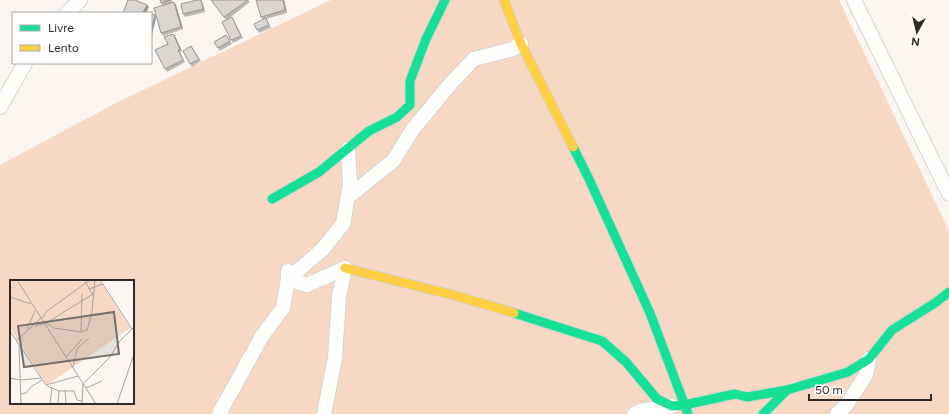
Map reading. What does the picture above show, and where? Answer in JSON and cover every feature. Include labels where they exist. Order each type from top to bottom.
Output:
[{"type":"street","points":[[68,12],[80,0]]},
{"type":"street","points":[[272,199],[319,172],[369,131],[397,117],[410,105],[410,81],[426,38],[445,0]]},
{"type":"street","points":[[504,0],[520,44],[592,186],[650,313],[678,405]]},
{"type":"street","points":[[854,0],[949,194]]},
{"type":"street","points":[[348,197],[393,161],[413,129],[452,82],[474,59],[514,49],[520,44]]},
{"type":"street","points":[[0,107],[24,64]]},
{"type":"street","points":[[219,414],[262,336],[283,308],[288,274],[322,250],[343,224],[350,184],[348,149]]},
{"type":"street","points":[[288,274],[307,285],[345,268],[465,298],[602,341],[626,362],[657,399],[678,405],[688,414]]},
{"type":"street","points":[[324,414],[335,358],[340,296],[345,268]]},
{"type":"street","points":[[634,414],[640,411],[735,394],[747,397],[787,390],[848,372],[869,358],[892,330],[935,303],[949,292]]},
{"type":"street","points":[[837,414],[847,404],[866,375],[869,358]]},
{"type":"street","points":[[763,414],[787,390]]},
{"type":"shaded area","points":[[331,0],[839,0],[949,231],[949,414],[0,414],[0,165],[118,102]]},
{"type":"building","points":[[128,0],[135,0],[147,5],[143,12],[123,12]]},
{"type":"building","points":[[160,0],[170,0],[161,3]]},
{"type":"building","points":[[201,0],[203,9],[183,14],[181,4]]},
{"type":"building","points":[[211,0],[248,0],[224,17]]},
{"type":"building","points":[[256,0],[283,0],[285,10],[261,17]]},
{"type":"building","points":[[174,2],[181,27],[161,33],[154,8]]},
{"type":"building","points":[[152,14],[155,15],[152,26]]},
{"type":"building","points":[[232,17],[241,36],[231,40],[222,22]]},
{"type":"building","points":[[266,18],[269,25],[257,30],[254,24]]},
{"type":"building","points":[[173,34],[183,60],[165,69],[155,50],[168,44],[164,37]]},
{"type":"building","points":[[226,35],[230,41],[218,48],[214,42]]},
{"type":"building","points":[[191,46],[199,59],[190,64],[183,51]]},
{"type":"traffic: fast","points":[[272,199],[319,172],[369,131],[397,117],[410,105],[410,81],[426,39],[445,0]]},
{"type":"traffic: fast","points":[[573,147],[650,313],[688,414]]},
{"type":"traffic: fast","points":[[763,414],[787,390],[848,372],[869,359],[892,330],[935,303],[949,292]]},
{"type":"traffic: fast","points":[[514,313],[602,341],[626,362],[657,399],[672,406],[684,405],[735,394],[747,397],[787,390]]},
{"type":"traffic: slow","points":[[504,0],[521,44],[573,147]]},
{"type":"traffic: slow","points":[[345,268],[457,296],[514,313]]}]
